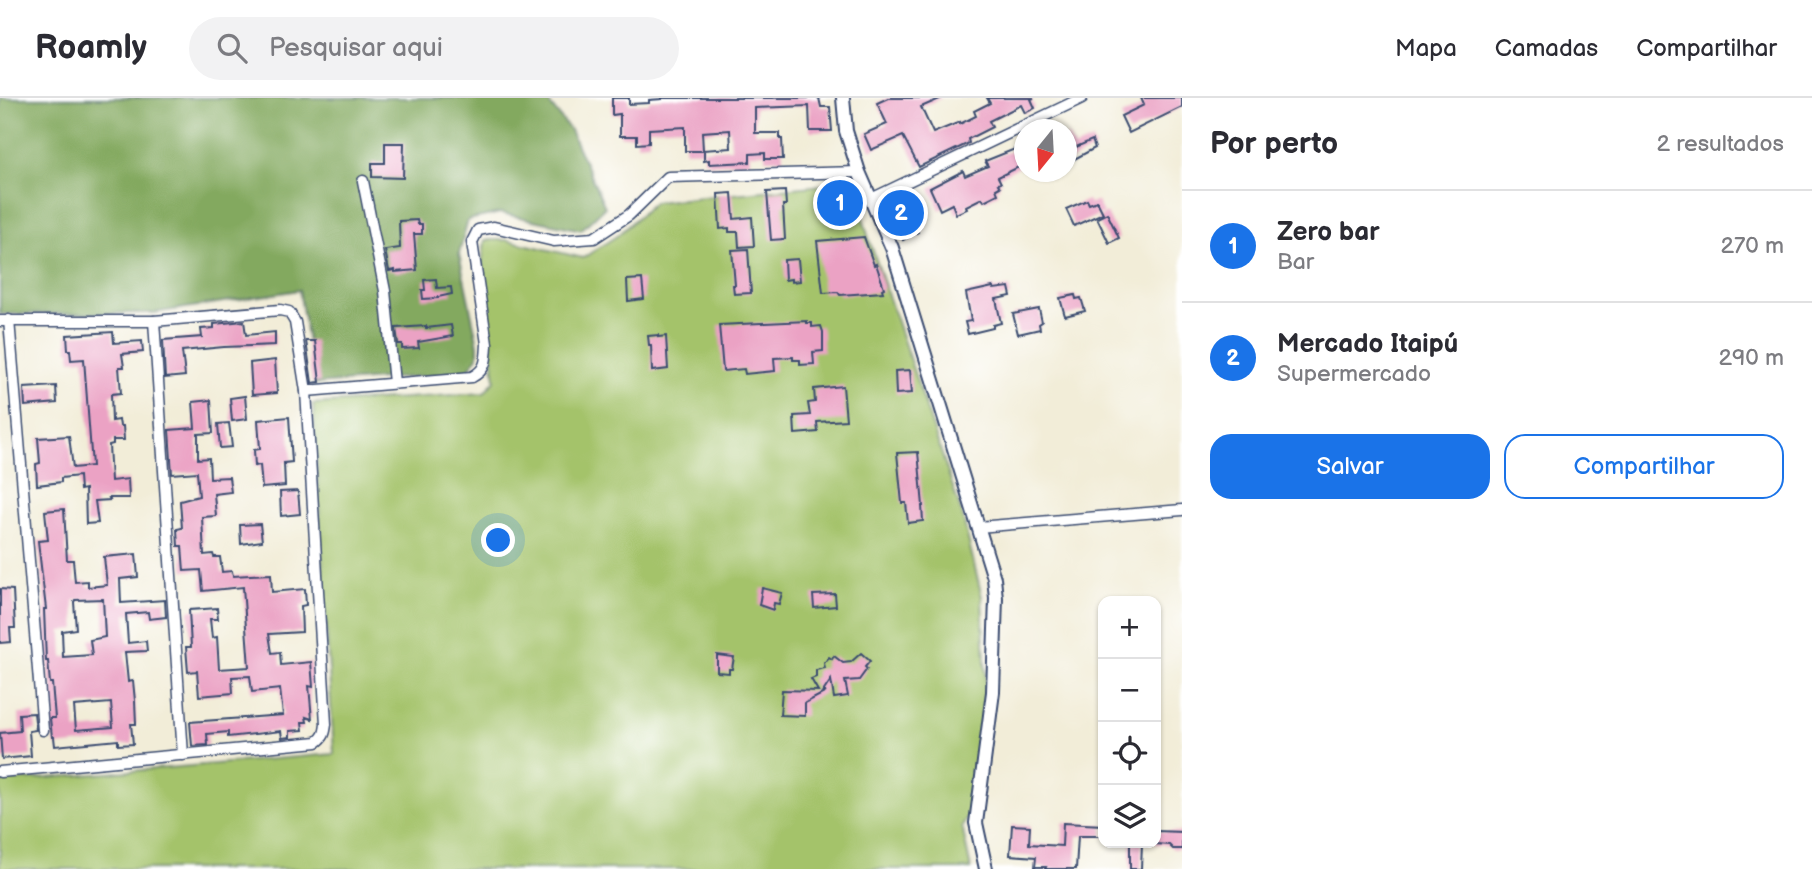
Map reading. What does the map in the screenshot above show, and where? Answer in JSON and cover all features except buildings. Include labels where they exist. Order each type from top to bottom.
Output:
[{"type":"street","points":[[843,98],[846,131],[859,172],[895,259],[993,578],[996,598],[993,692],[976,823],[986,869]]},
{"type":"street","points":[[873,203],[1082,98]]},
{"type":"street","points":[[306,391],[472,377],[481,372],[486,360],[487,344],[471,242],[478,230],[495,226],[554,241],[594,238],[629,215],[668,177],[859,172]]},
{"type":"street","points":[[363,181],[385,291],[394,383]]},
{"type":"street","points":[[0,772],[317,742],[326,733],[306,391],[295,322],[289,312],[280,310],[154,321],[5,320],[43,730]]},
{"type":"street","points":[[154,321],[183,755]]},
{"type":"street","points":[[978,527],[1182,510]]},
{"type":"green space","points":[[0,98],[545,98],[570,130],[605,207],[581,230],[500,213],[468,220],[459,254],[478,356],[466,373],[315,384],[299,290],[154,313],[0,314]]},
{"type":"green space","points":[[852,182],[962,514],[982,597],[986,684],[969,815],[962,827],[971,869],[0,869],[0,782],[334,754],[313,404],[484,393],[495,380],[482,262],[485,240],[507,240],[583,258],[618,235],[654,202]]},
{"type":"place","name":"Zero bar","points":[[840,203]]},
{"type":"place","name":"Mercado Itaipú","points":[[901,213]]}]
